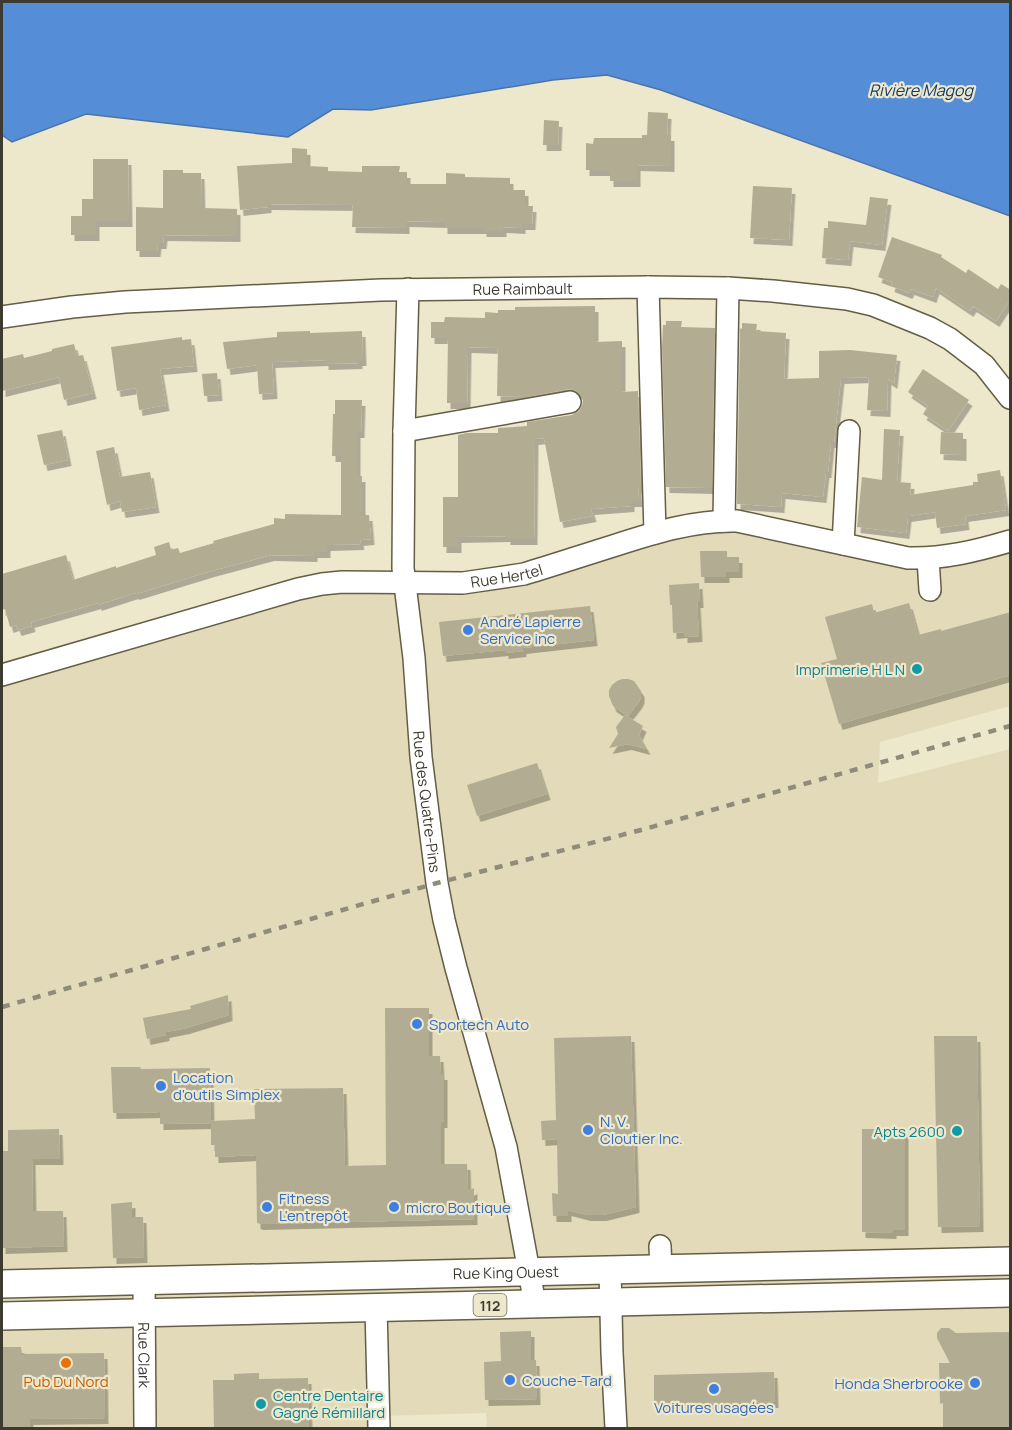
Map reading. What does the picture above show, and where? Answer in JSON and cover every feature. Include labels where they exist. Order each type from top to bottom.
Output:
[{"type":"main road","name":"Rue King Ouest","points":[[2,1284],[610,1270],[661,1258],[1011,1261]]},
{"type":"main road","name":"112","points":[[2,1316],[1011,1293]]},
{"type":"street","points":[[648,287],[655,533]]},
{"type":"street","name":"Rue Raimbault","points":[[2,317],[125,302],[408,289],[728,288],[847,299],[873,305],[951,339],[984,365],[1011,398]]},
{"type":"street","points":[[724,521],[728,288]]},
{"type":"street","name":"Rue des Quatre-Pins","points":[[408,289],[403,568],[412,639],[421,757],[438,892],[456,968],[506,1147],[535,1304]]},
{"type":"street","points":[[404,431],[570,402]]},
{"type":"street","points":[[843,544],[849,430]]},
{"type":"street","name":"Rue Hertel","points":[[2,675],[298,589],[342,582],[463,583],[524,574],[655,533],[699,524],[737,521],[908,558],[928,559],[969,553],[1011,541]]},
{"type":"street","points":[[928,559],[930,590]]},
{"type":"street","points":[[978,1262],[979,1294]]},
{"type":"street","points":[[609,1426],[610,1270]]},
{"type":"street","name":"Rue Clark","points":[[144,1280],[145,1428]]},
{"type":"street","points":[[376,1307],[379,1428]]},
{"type":"shaded area","points":[[699,524],[877,551],[1010,541],[1010,706],[880,742],[878,783],[1010,749],[1010,1428],[487,1428],[486,1413],[379,1416],[379,1428],[2,1428],[2,675],[298,589],[463,583]]},
{"type":"water","name":"Rivière Magog","points":[[2,2],[1010,2],[1010,216],[661,90],[607,75],[553,80],[371,110],[333,109],[288,137],[86,114],[12,142],[2,135]]},
{"type":"building","points":[[648,112],[668,113],[667,135],[671,135],[671,166],[637,165],[637,181],[610,181],[610,170],[586,170],[586,143],[593,144],[594,138],[642,138],[642,135],[647,135]]},
{"type":"building","points":[[544,120],[559,121],[558,145],[543,145]]},
{"type":"building","points":[[292,148],[307,149],[307,166],[328,167],[328,171],[362,172],[362,166],[400,166],[399,172],[407,172],[407,184],[446,184],[446,173],[465,174],[465,177],[510,178],[510,190],[525,190],[525,206],[533,206],[532,224],[522,224],[522,228],[503,227],[503,231],[483,231],[483,228],[444,228],[444,222],[406,221],[406,228],[352,227],[353,205],[268,204],[268,207],[240,210],[237,166],[292,163]]},
{"type":"building","points":[[93,159],[128,159],[129,221],[96,221],[96,235],[71,235],[71,216],[82,216],[82,199],[93,199]]},
{"type":"building","points":[[163,170],[201,173],[202,208],[237,209],[237,236],[164,235],[163,243],[158,243],[157,251],[136,251],[136,207],[163,208]]},
{"type":"building","points":[[753,186],[792,188],[789,240],[750,238]]},
{"type":"building","points":[[870,197],[888,199],[882,245],[850,241],[848,260],[822,258],[824,228],[828,228],[828,221],[866,225]]},
{"type":"building","points":[[892,237],[942,255],[941,257],[966,273],[968,269],[998,289],[1001,284],[1011,290],[1011,298],[996,321],[973,306],[970,311],[936,288],[933,297],[911,289],[909,293],[891,286],[892,282],[878,277]]},
{"type":"building","points":[[595,306],[595,342],[622,341],[622,392],[638,391],[641,487],[638,487],[639,501],[631,501],[631,506],[591,509],[593,516],[560,522],[544,438],[535,439],[534,539],[507,539],[507,536],[458,537],[458,547],[443,547],[443,497],[458,497],[458,435],[498,433],[498,428],[527,426],[527,422],[572,415],[579,411],[583,400],[579,393],[568,389],[527,397],[497,396],[498,348],[468,347],[467,403],[447,403],[448,338],[431,338],[431,322],[444,322],[445,317],[485,318],[485,312],[498,313],[498,310],[515,310],[515,307]]},
{"type":"building","points":[[666,321],[682,321],[681,327],[715,328],[712,488],[666,487],[662,347],[663,325],[666,325]]},
{"type":"building","points":[[742,323],[757,324],[756,331],[786,333],[784,379],[819,378],[819,351],[850,350],[897,355],[894,383],[888,379],[887,411],[867,410],[869,377],[841,378],[834,442],[831,442],[823,497],[782,493],[781,507],[737,504],[740,328],[742,329]]},
{"type":"building","points":[[310,331],[310,333],[362,331],[363,360],[359,360],[359,363],[325,364],[325,360],[272,362],[274,393],[259,394],[257,365],[227,369],[223,342],[277,337],[277,332]]},
{"type":"building","points":[[182,337],[182,340],[191,339],[194,366],[160,369],[166,405],[139,410],[136,388],[117,391],[111,347]]},
{"type":"building","points":[[74,344],[77,356],[83,355],[93,393],[64,400],[59,377],[2,391],[2,359],[23,354],[24,358]]},
{"type":"building","points":[[923,369],[969,400],[948,431],[923,414],[928,406],[908,392]]},
{"type":"building","points":[[217,373],[219,395],[204,396],[202,374]]},
{"type":"building","points":[[335,400],[362,400],[361,432],[357,432],[357,476],[362,476],[362,515],[369,515],[371,539],[360,540],[361,544],[327,545],[327,552],[314,552],[314,556],[271,555],[31,622],[32,626],[18,630],[16,625],[10,627],[5,609],[2,610],[2,574],[66,555],[73,580],[156,555],[154,547],[169,542],[171,550],[178,548],[180,553],[274,524],[274,518],[285,519],[285,514],[341,515],[341,456],[332,456]]},
{"type":"building","points":[[884,429],[900,430],[897,482],[911,483],[910,495],[973,485],[973,482],[978,482],[977,474],[1000,470],[1006,510],[965,516],[966,524],[937,528],[935,512],[908,516],[906,533],[857,527],[862,477],[882,480]]},
{"type":"building","points":[[62,430],[68,460],[44,465],[37,435]]},
{"type":"building","points":[[941,432],[963,433],[963,455],[940,454]]},
{"type":"building","points":[[114,447],[120,477],[150,472],[156,507],[122,512],[120,501],[107,505],[96,451]]},
{"type":"building","points":[[700,551],[727,551],[727,557],[739,557],[739,572],[726,572],[726,577],[701,577]]},
{"type":"building","points":[[699,583],[700,602],[697,602],[699,636],[684,637],[684,632],[673,633],[669,585]]},
{"type":"building","name":"Imprimerie H L N","points":[[909,603],[918,635],[1011,612],[1011,675],[839,724],[821,663],[837,659],[825,617],[872,604],[874,613]]},
{"type":"building","points":[[590,606],[594,640],[523,648],[523,651],[505,653],[505,650],[443,656],[439,622]]},
{"type":"building","points":[[622,679],[634,681],[641,691],[639,702],[628,716],[613,706],[609,696],[612,685]]},
{"type":"building","points":[[625,715],[643,726],[639,735],[647,749],[628,744],[609,748],[618,734],[616,727]]},
{"type":"building","points":[[537,763],[547,794],[477,816],[467,785]]},
{"type":"building","points":[[228,995],[229,1015],[147,1039],[143,1018],[191,1009],[190,1006]]},
{"type":"building","points":[[385,1008],[429,1008],[429,1056],[440,1056],[441,1074],[444,1074],[441,1164],[467,1164],[468,1191],[474,1188],[474,1219],[260,1224],[257,1223],[256,1155],[215,1157],[215,1145],[211,1145],[211,1123],[160,1124],[160,1112],[113,1113],[111,1067],[210,1068],[211,1121],[255,1119],[254,1089],[343,1088],[345,1166],[386,1165]]},
{"type":"building","name":"N. V. Cloutier Inc.","points":[[631,1036],[636,1207],[603,1215],[587,1215],[568,1210],[568,1216],[553,1216],[552,1193],[558,1194],[557,1139],[542,1140],[541,1121],[556,1120],[554,1038]]},
{"type":"building","name":"Apts 2600","points":[[934,1036],[977,1036],[980,1226],[938,1227]]},
{"type":"building","points":[[59,1129],[60,1159],[32,1159],[33,1211],[63,1211],[64,1246],[2,1248],[2,1151],[8,1151],[8,1130]]},
{"type":"building","points":[[862,1129],[905,1129],[905,1230],[893,1230],[893,1233],[862,1232]]},
{"type":"building","points":[[132,1202],[132,1217],[143,1217],[144,1257],[113,1258],[111,1204]]},
{"type":"building","name":"Honda Sherbrooke","points":[[941,1328],[949,1328],[956,1333],[1011,1332],[1011,1428],[943,1428],[939,1363],[950,1363],[937,1338],[937,1333]]},
{"type":"building","name":"Couche-Tard","points":[[531,1331],[531,1360],[536,1360],[537,1399],[485,1400],[484,1362],[501,1361],[500,1332]]},
{"type":"building","points":[[2,1347],[21,1347],[22,1354],[104,1353],[105,1418],[30,1419],[30,1428],[2,1428]]},
{"type":"building","name":"Voitures usagées","points":[[774,1372],[775,1402],[654,1404],[654,1375]]},
{"type":"building","name":"Centre Dentaire Gagné Rémillard","points":[[259,1373],[259,1379],[308,1378],[309,1428],[214,1428],[213,1380],[234,1380],[234,1374]]},
{"type":"railway","points":[[2,1007],[437,883],[641,830],[1010,726]]},
{"type":"place","name":"André Lapierre Service inc","points":[[468,630]]},
{"type":"place","name":"Imprimerie H L N","points":[[917,669]]},
{"type":"place","name":"Sportech Auto","points":[[417,1024]]},
{"type":"place","name":"Location d'outils Simplex","points":[[161,1086]]},
{"type":"place","name":"N. V. Cloutier Inc.","points":[[588,1130]]},
{"type":"place","name":"Apts 2600","points":[[957,1131]]},
{"type":"place","name":"Fitness L'entrepôt","points":[[267,1207]]},
{"type":"place","name":"micro Boutique","points":[[394,1207]]},
{"type":"place","name":"Pub Du Nord","points":[[66,1363]]},
{"type":"place","name":"Couche-Tard","points":[[510,1380]]},
{"type":"place","name":"Honda Sherbrooke","points":[[975,1383]]},
{"type":"place","name":"Voitures usagées","points":[[714,1389]]},
{"type":"place","name":"Centre Dentaire Gagné Rémillard","points":[[261,1404]]}]
